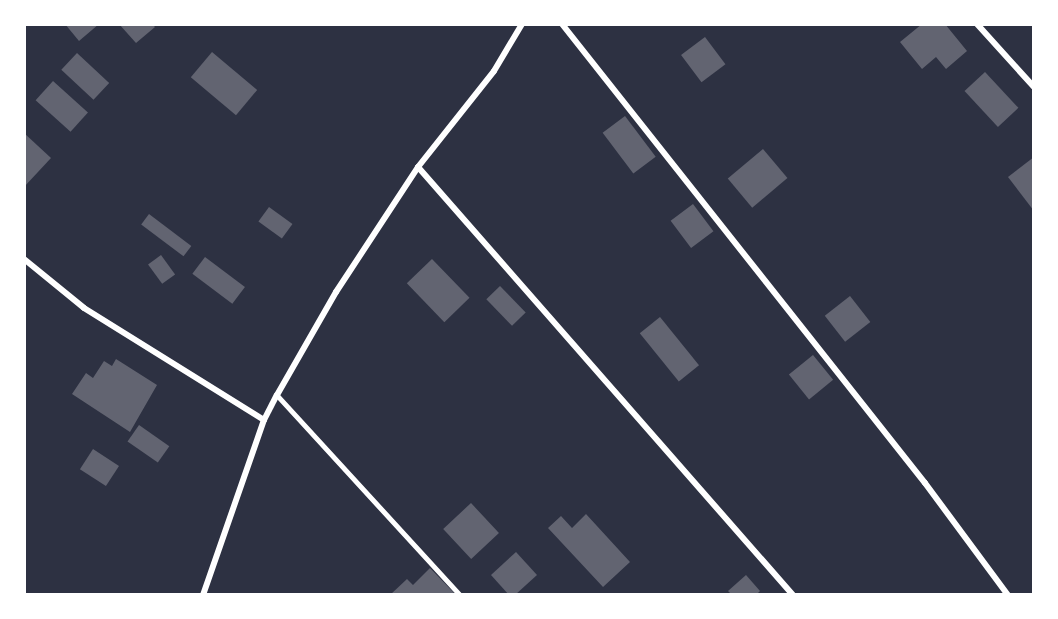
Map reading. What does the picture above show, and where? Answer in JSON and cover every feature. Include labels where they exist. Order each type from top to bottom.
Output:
[{"type":"street","points":[[203,595],[264,420],[277,395],[336,292],[418,167],[494,71],[522,24]]},
{"type":"street","points":[[562,24],[926,483],[1008,595]]},
{"type":"street","points":[[977,24],[1034,87]]},
{"type":"street","points":[[418,167],[793,595]]},
{"type":"street","points":[[24,259],[84,308],[264,420]]},
{"type":"lane","points":[[277,395],[460,595]]},
{"type":"building","points":[[65,24],[99,24],[79,41]]},
{"type":"building","points":[[119,24],[152,24],[155,27],[136,43]]},
{"type":"building","points":[[922,24],[945,24],[967,51],[946,69],[936,57],[922,69],[900,42]]},
{"type":"building","points":[[705,37],[725,64],[702,82],[681,55]]},
{"type":"building","points":[[212,52],[257,90],[236,115],[191,77]]},
{"type":"building","points":[[77,53],[109,83],[93,100],[61,70]]},
{"type":"building","points":[[985,72],[1018,108],[998,127],[965,91]]},
{"type":"building","points":[[53,81],[88,112],[71,132],[36,100]]},
{"type":"building","points":[[625,116],[656,157],[633,174],[603,133]]},
{"type":"building","points":[[24,133],[51,158],[24,187]]},
{"type":"building","points":[[763,149],[787,178],[752,208],[728,179]]},
{"type":"building","points":[[1034,157],[1034,211],[1008,177]]},
{"type":"building","points":[[693,204],[713,231],[691,248],[671,221]]},
{"type":"building","points":[[269,207],[292,224],[282,239],[258,222]]},
{"type":"building","points":[[149,214],[191,246],[184,256],[141,224]]},
{"type":"building","points":[[161,255],[175,274],[162,284],[148,264]]},
{"type":"building","points":[[205,257],[245,287],[232,304],[192,274]]},
{"type":"building","points":[[432,259],[470,298],[444,322],[407,283]]},
{"type":"building","points":[[500,286],[526,313],[512,326],[486,299]]},
{"type":"building","points":[[850,296],[870,322],[845,342],[825,316]]},
{"type":"building","points":[[660,317],[699,365],[679,382],[640,333]]},
{"type":"building","points":[[813,355],[833,380],[809,399],[789,375]]},
{"type":"building","points":[[116,359],[157,385],[130,432],[72,394],[86,373],[93,378],[104,361],[112,366]]},
{"type":"building","points":[[139,425],[169,446],[158,463],[128,441]]},
{"type":"building","points":[[93,449],[119,466],[106,486],[80,469]]},
{"type":"building","points":[[471,503],[499,533],[471,559],[443,529]]},
{"type":"building","points":[[586,514],[630,562],[603,587],[548,528],[561,516],[572,528]]},
{"type":"building","points":[[516,552],[537,575],[515,595],[509,595],[491,575]]},
{"type":"building","points":[[430,568],[456,595],[390,595],[407,579],[413,585]]},
{"type":"building","points":[[746,575],[760,591],[756,595],[732,595],[728,591]]}]
